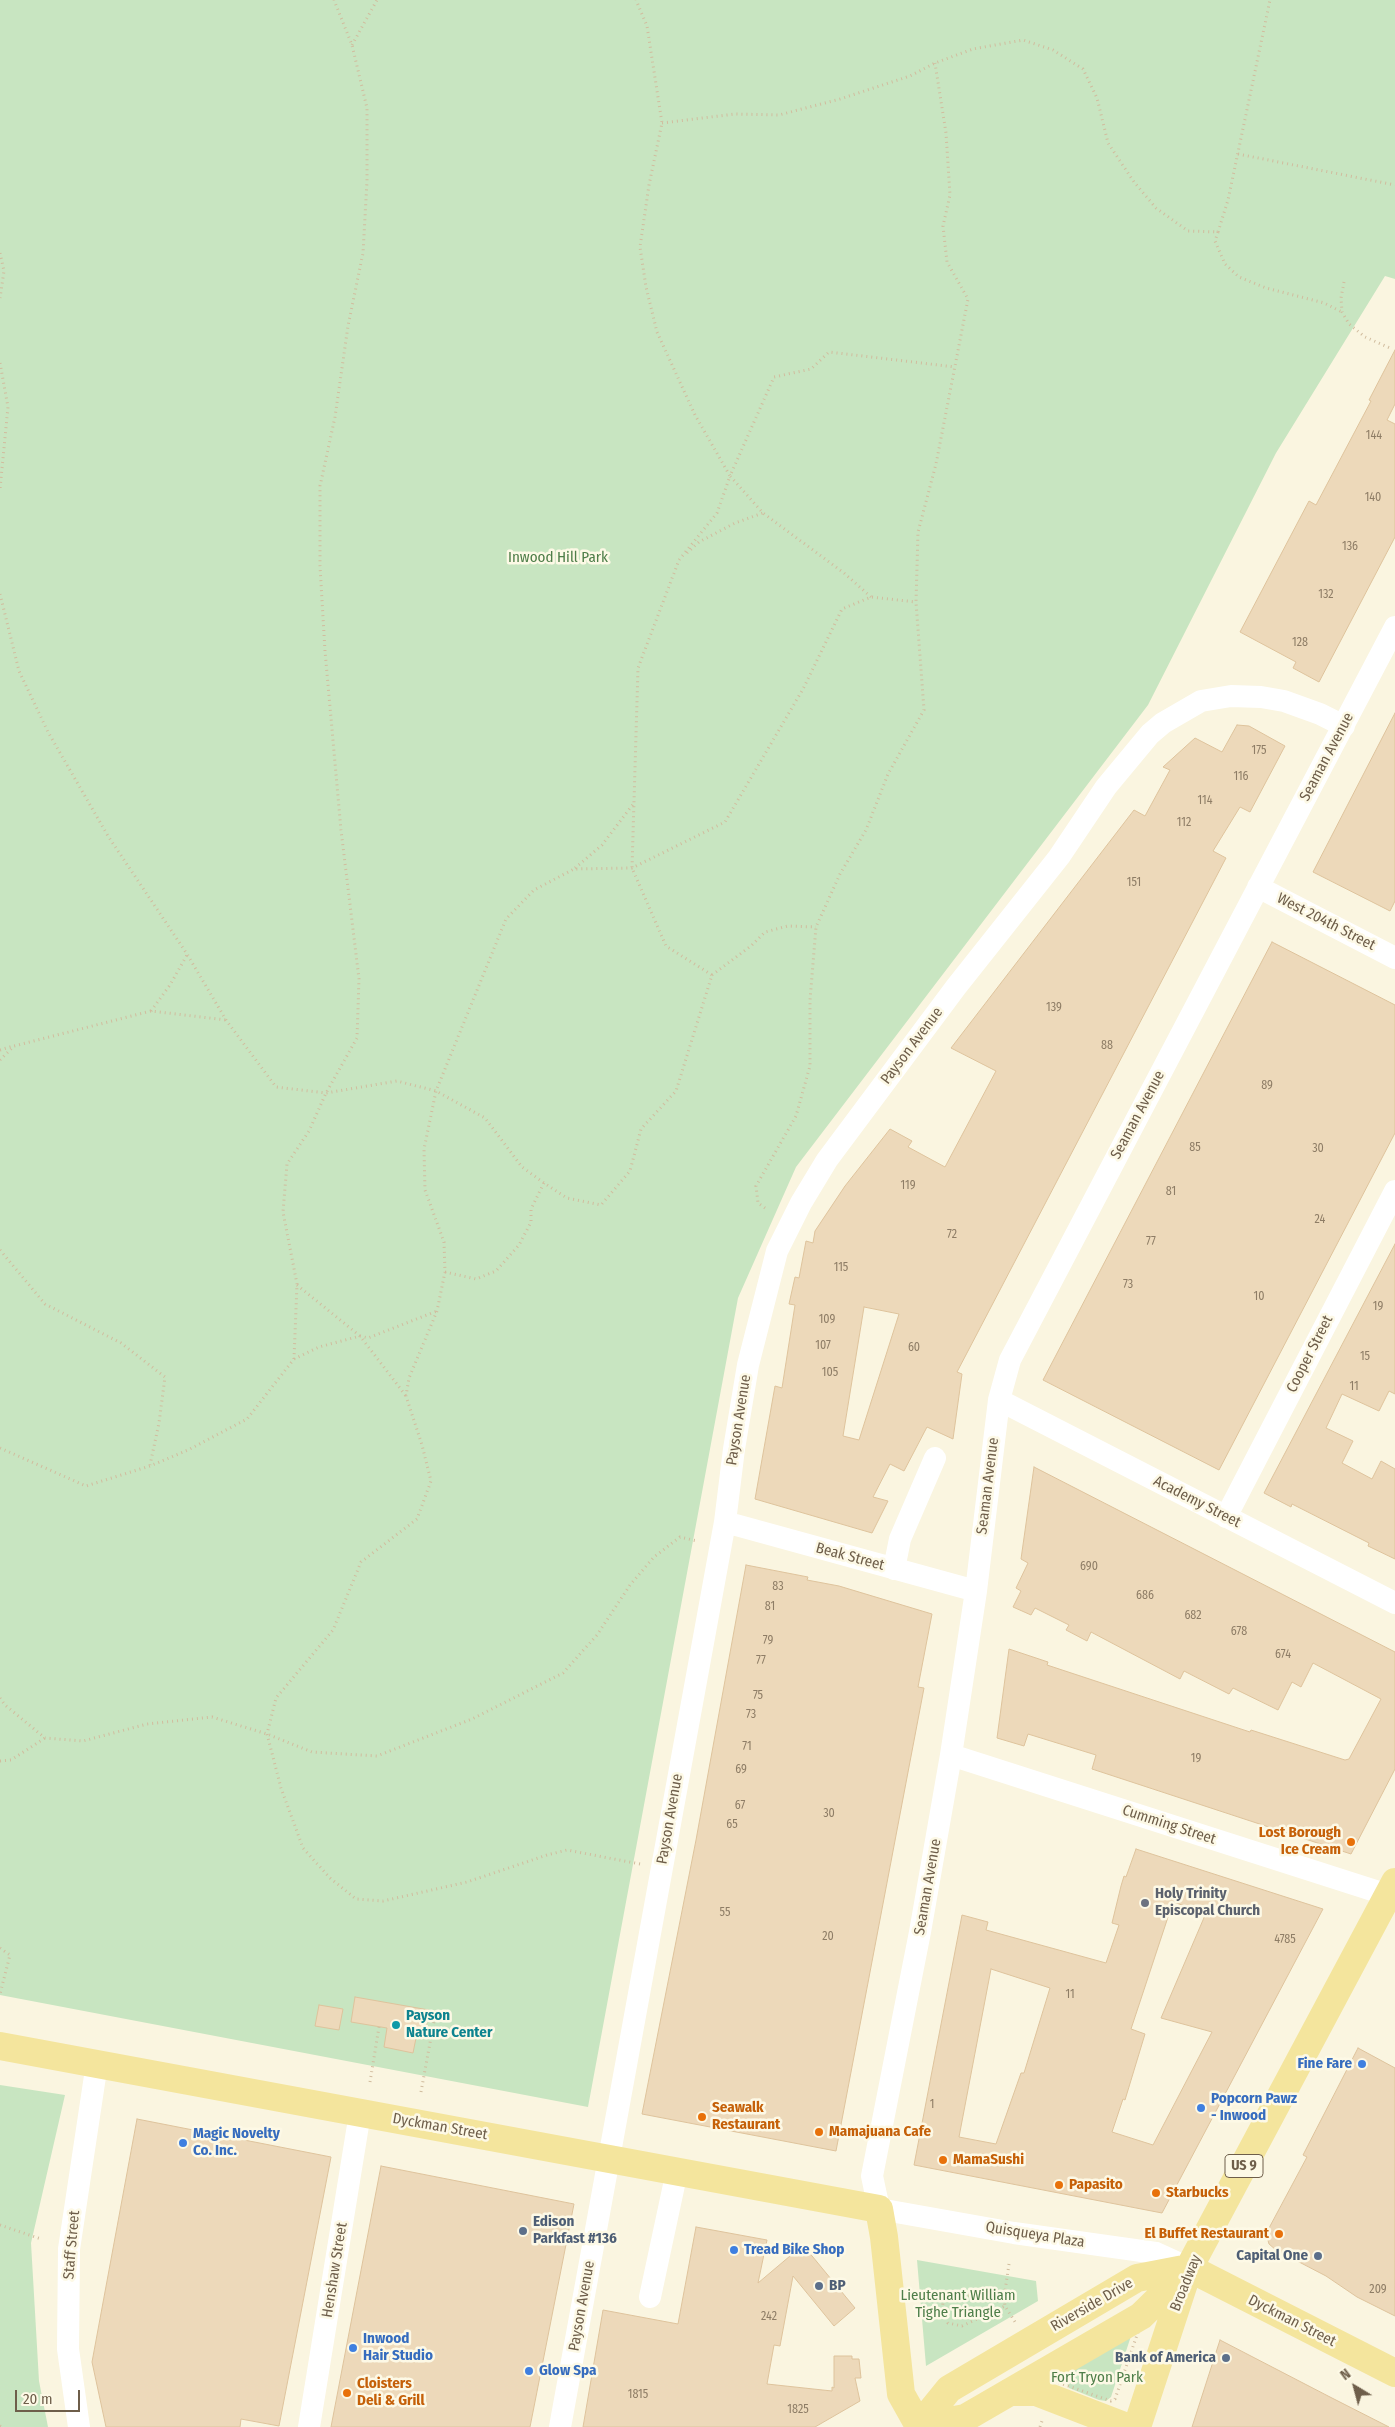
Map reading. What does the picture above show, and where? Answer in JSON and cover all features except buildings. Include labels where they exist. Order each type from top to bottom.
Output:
[{"type":"main road","name":"Broadway","points":[[1137,2427],[1189,2268],[1392,1888]]},
{"type":"main road","name":"Dyckman Street","points":[[0,2046],[879,2209]]},
{"type":"main road","name":"Seaman Avenue","points":[[879,2209],[884,2237],[902,2394],[919,2427]]},
{"type":"main road","name":"Dyckman Street","points":[[1189,2268],[1395,2373]]},
{"type":"main road","name":"Riverside Drive","points":[[919,2427],[965,2418],[1141,2316],[1189,2268]]},
{"type":"main road","name":"Riverside Drive","points":[[919,2427],[949,2389],[1137,2278],[1189,2268]]},
{"type":"main road","points":[[1010,2392],[1036,2392],[1127,2427]]},
{"type":"street","name":"Seaman Avenue","points":[[879,2209],[872,2176],[920,1932],[951,1755],[976,1591],[999,1400],[1010,1360],[1395,627]]},
{"type":"street","name":"Payson Avenue","points":[[560,2427],[725,1522],[734,1448],[748,1366],[777,1251],[801,1203],[842,1139],[1002,927],[1059,857],[1121,767],[1150,734],[1163,722],[1201,701],[1217,697],[1262,697],[1284,701],[1320,714],[1344,726]]},
{"type":"street","name":"West 204th Street","points":[[1258,887],[1395,958]]},
{"type":"street","name":"Cooper Street","points":[[1226,1517],[1395,1191]]},
{"type":"street","name":"Academy Street","points":[[999,1400],[1395,1603]]},
{"type":"street","points":[[894,1569],[900,1540],[935,1458]]},
{"type":"street","name":"Beak Street","points":[[725,1522],[976,1591]]},
{"type":"street","name":"Cumming Street","points":[[951,1755],[1392,1888]]},
{"type":"street","name":"Staff Street","points":[[78,2427],[68,2349],[69,2249],[97,2063]]},
{"type":"street","name":"Henshaw Street","points":[[310,2427],[360,2113]]},
{"type":"street","points":[[650,2297],[677,2171]]},
{"type":"street","name":"Quisqueya Plaza","points":[[879,2209],[1014,2233],[1156,2253],[1189,2268]]},
{"type":"path","points":[[294,1359],[296,1284],[283,1212],[287,1164],[309,1131],[326,1093],[357,1038],[359,979],[338,802],[325,651],[320,566],[320,486],[335,417],[348,326],[363,254],[367,181],[367,108],[352,45],[334,0]]},
{"type":"path","points":[[352,45],[377,0]]},
{"type":"path","points":[[636,0],[647,26],[662,123],[648,185],[640,247],[646,287],[657,332],[695,415],[730,476],[763,513],[844,573],[871,597]]},
{"type":"path","points":[[1270,0],[1228,200],[1215,240],[1225,264],[1239,277],[1266,288],[1324,303],[1342,312]]},
{"type":"path","points":[[662,123],[735,114],[779,115],[840,99],[910,76],[935,63],[973,48],[1023,40],[1053,50],[1083,69],[1097,98],[1108,143],[1134,182],[1156,208],[1188,231],[1218,232]]},
{"type":"path","points":[[765,1208],[758,1203],[756,1186],[796,1116],[810,1066],[810,1000],[816,927],[840,874],[866,830],[888,774],[924,710],[916,602],[918,532],[936,464],[968,299],[947,262],[943,226],[950,195],[946,133],[935,63]]},
{"type":"path","points":[[1238,154],[1395,185]]},
{"type":"path","points":[[0,253],[4,271],[0,298]]},
{"type":"path","points":[[1344,282],[1341,298],[1342,312],[1349,324],[1365,338],[1390,348]]},
{"type":"path","points":[[712,975],[666,946],[632,868],[638,668],[680,560],[717,512],[759,407],[774,377],[811,370],[829,352],[955,367]]},
{"type":"path","points":[[0,363],[8,407],[0,489]]},
{"type":"path","points":[[680,560],[699,542],[735,523],[763,513]]},
{"type":"path","points":[[0,594],[19,671],[48,732],[108,836],[187,954],[226,1020],[276,1087],[326,1093],[397,1080],[436,1091],[485,1118],[522,1167],[567,1198],[601,1205],[630,1171],[641,1129],[676,1090],[712,975],[751,946],[765,932],[788,926],[816,927]]},
{"type":"path","points":[[574,869],[632,868],[726,822],[803,689],[842,609],[871,597],[916,602]]},
{"type":"path","points":[[0,617],[6,621]]},
{"type":"path","points":[[406,1396],[409,1378],[437,1311],[445,1272],[444,1242],[425,1190],[424,1149],[436,1091],[506,919],[534,890],[574,869],[602,845],[634,802]]},
{"type":"path","points":[[151,1011],[170,986],[187,954]]},
{"type":"path","points":[[0,1050],[151,1011],[226,1020]]},
{"type":"path","points":[[0,1060],[14,1046]]},
{"type":"path","points":[[445,1272],[476,1279],[496,1271],[519,1245],[531,1222],[531,1210],[544,1182]]},
{"type":"path","points":[[0,1250],[45,1304],[121,1343],[165,1377],[159,1423],[150,1466]]},
{"type":"path","points":[[296,1284],[360,1336],[406,1396],[422,1445],[431,1481],[418,1520],[362,1562],[333,1630],[276,1698],[267,1734],[280,1788],[304,1848],[330,1878],[356,1899],[383,1901],[467,1882],[567,1850],[640,1864]]},
{"type":"path","points":[[0,1448],[86,1486],[150,1466],[188,1450],[247,1419],[294,1359],[319,1347],[360,1336],[368,1338],[437,1311]]},
{"type":"path","points":[[0,1761],[11,1760],[45,1738],[83,1740],[146,1724],[212,1717],[267,1734],[312,1752],[377,1756],[472,1719],[563,1673],[597,1635],[630,1585],[654,1557],[680,1538],[697,1541]]},
{"type":"path","points":[[0,1698],[4,1704],[45,1738]]},
{"type":"path","points":[[0,1948],[10,1955],[0,1994]]},
{"type":"path","points":[[421,2092],[434,2021],[428,2020]]},
{"type":"path","points":[[370,2082],[379,2027]]},
{"type":"path","points":[[0,2225],[41,2239]]},
{"type":"path","points":[[1009,2264],[1004,2298],[1006,2306],[1016,2323]]},
{"type":"path","points":[[1004,2298],[954,2294],[943,2303],[942,2310],[948,2323],[962,2326],[1006,2306]]},
{"type":"path","points":[[913,2314],[942,2310]]},
{"type":"path","points":[[1103,2398],[1110,2401],[1118,2396],[1138,2332]]},
{"type":"green space","name":"Inwood Hill Park","points":[[0,0],[1395,0],[1395,279],[1385,276],[1276,453],[1148,705],[796,1167],[738,1298],[588,2107],[0,1995]]},
{"type":"green space","points":[[0,2085],[65,2095],[31,2243],[39,2381],[48,2427],[0,2427]]},
{"type":"green space","name":"Lieutenant William Tighe Triangle","points":[[917,2260],[1036,2281],[1038,2301],[926,2366]]},
{"type":"green space","name":"Fort Tryon Park","points":[[1131,2336],[1111,2397],[1106,2401],[1099,2400],[1069,2388],[1066,2382],[1070,2371]]},
{"type":"place","name":"Lost Borough Ice Cream","points":[[1351,1842]]},
{"type":"place","name":"Holy Trinity Episcopal Church","points":[[1145,1903]]},
{"type":"place","name":"Payson Nature Center","points":[[396,2025]]},
{"type":"place","name":"Fine Fare","points":[[1362,2064]]},
{"type":"place","name":"Popcorn Pawz - Inwood","points":[[1201,2108]]},
{"type":"place","name":"Seawalk Restaurant","points":[[702,2117]]},
{"type":"place","name":"Mamajuana Cafe","points":[[819,2132]]},
{"type":"place","name":"Magic Novelty Co. Inc.","points":[[183,2143]]},
{"type":"place","name":"MamaSushi","points":[[943,2160]]},
{"type":"place","name":"Papasito","points":[[1059,2185]]},
{"type":"place","name":"Starbucks","points":[[1156,2193]]},
{"type":"place","name":"Edison Parkfast #136","points":[[523,2231]]},
{"type":"place","name":"El Buffet Restaurant","points":[[1279,2234]]},
{"type":"place","name":"Tread Bike Shop","points":[[734,2250]]},
{"type":"place","name":"Capital One","points":[[1318,2256]]},
{"type":"place","name":"BP","points":[[819,2286]]},
{"type":"place","name":"Inwood Hair Studio","points":[[353,2348]]},
{"type":"place","name":"Bank of America","points":[[1226,2358]]},
{"type":"place","name":"Glow Spa","points":[[529,2371]]},
{"type":"place","name":"Cloisters Deli & Grill","points":[[347,2393]]}]
